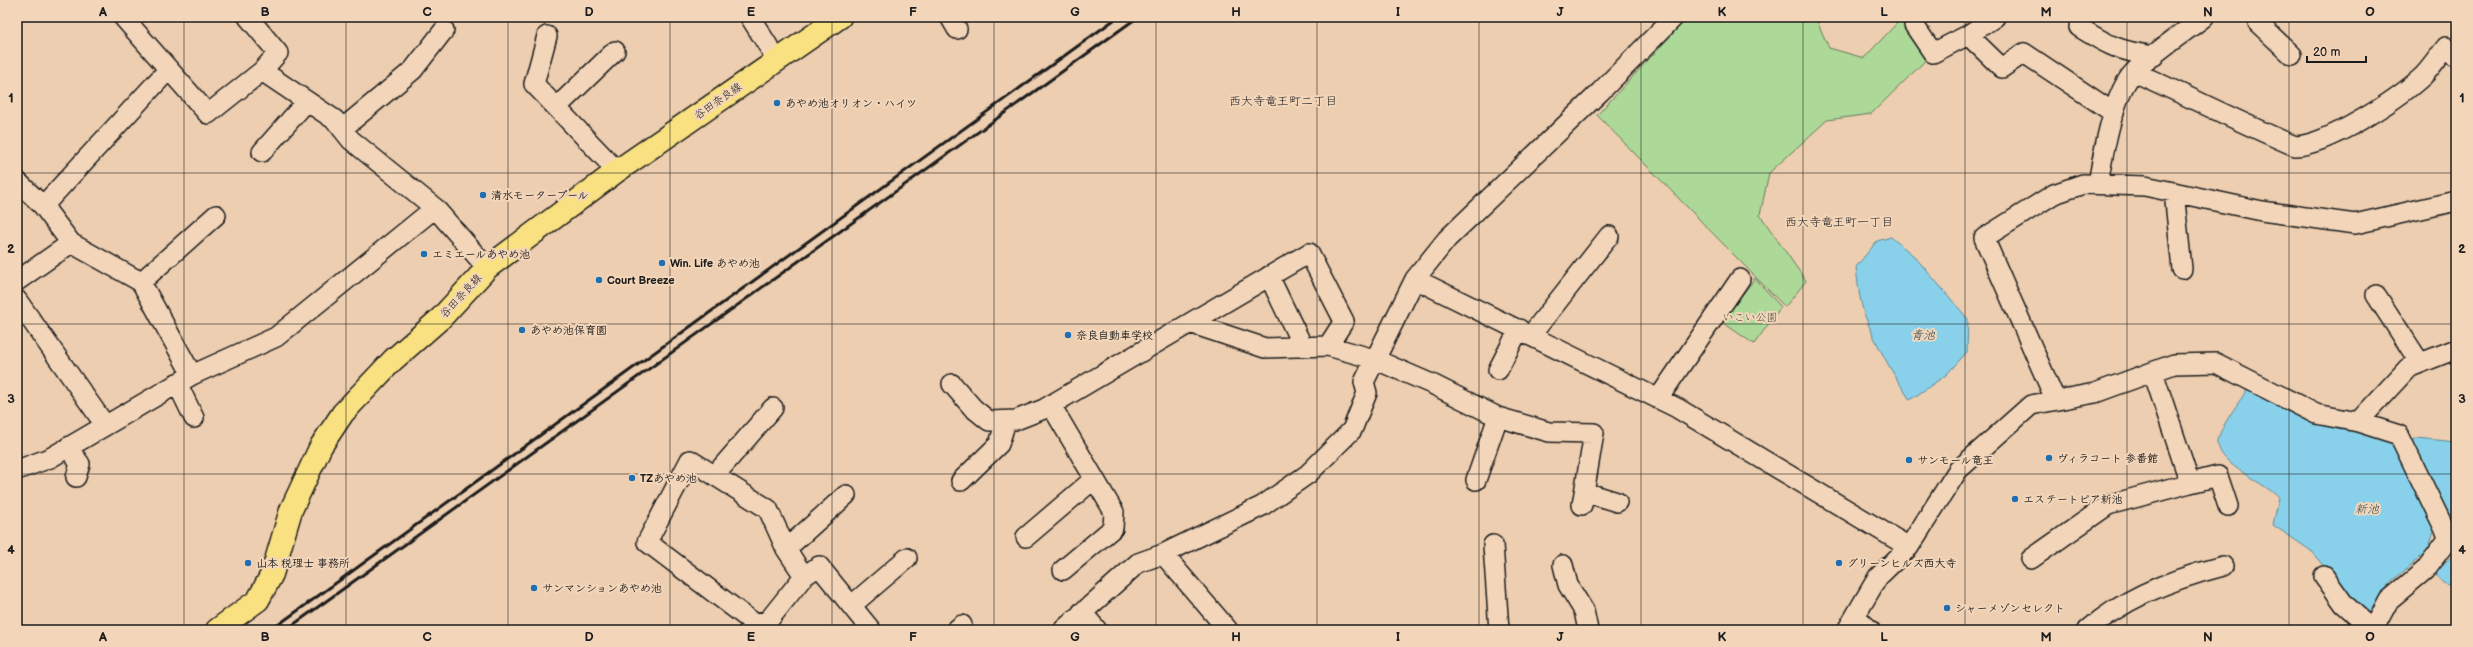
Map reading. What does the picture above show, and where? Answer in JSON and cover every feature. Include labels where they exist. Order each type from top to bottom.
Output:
[{"type":"main road","name":"谷田奈良線","points":[[217,630],[258,600],[272,574],[291,510],[317,453],[343,413],[393,360],[441,318],[487,268],[617,171],[840,17]]},
{"type":"street","points":[[123,17],[208,114],[262,71],[278,53],[249,17]]},
{"type":"street","points":[[750,17],[777,60]]},
{"type":"street","points":[[1063,630],[1138,563],[1163,554],[1262,506],[1308,474],[1352,430],[1367,393],[1364,382],[1374,359],[1415,279],[1447,240],[1600,92],[1674,17]]},
{"type":"street","points":[[1914,25],[1933,53],[1968,35],[1995,17]]},
{"type":"street","points":[[2098,184],[2103,154],[2114,113],[2124,87],[2134,72],[2204,17]]},
{"type":"street","points":[[2265,17],[2258,23],[2292,55]]},
{"type":"street","points":[[2079,27],[2107,45],[2124,52],[2154,56]]},
{"type":"street","points":[[342,129],[413,70],[444,30]]},
{"type":"street","points":[[1968,35],[2002,68],[2024,53],[2114,113]]},
{"type":"street","points":[[547,36],[534,84],[617,171]]},
{"type":"street","points":[[2134,72],[2295,146],[2304,146],[2338,134],[2387,103],[2424,75],[2446,47],[2456,56]]},
{"type":"street","points":[[557,107],[615,51]]},
{"type":"street","points":[[43,206],[168,70]]},
{"type":"street","points":[[262,71],[335,120],[351,140],[435,208],[487,268]]},
{"type":"street","points":[[262,152],[307,101]]},
{"type":"street","points":[[17,182],[43,206],[71,243],[141,282],[185,378],[194,418]]},
{"type":"street","points":[[2055,399],[1984,238],[2054,194],[2083,184],[2144,186],[2262,211],[2355,224],[2456,201]]},
{"type":"street","points":[[2174,192],[2182,269]]},
{"type":"street","points":[[17,470],[50,458],[185,378],[276,336],[435,208]]},
{"type":"street","points":[[141,282],[216,215]]},
{"type":"street","points":[[1498,370],[1525,332],[1609,236]]},
{"type":"street","points":[[17,281],[71,243]]},
{"type":"street","points":[[952,384],[973,408],[989,421],[1016,420],[1051,405],[1309,253],[1344,321],[1328,346]]},
{"type":"street","points":[[1269,276],[1303,346]]},
{"type":"street","points":[[1415,279],[1677,408],[1909,547]]},
{"type":"street","points":[[1658,399],[1740,279]]},
{"type":"street","points":[[2376,296],[2420,363]]},
{"type":"street","points":[[17,300],[104,425]]},
{"type":"street","points":[[1190,323],[1265,348],[1328,346],[1374,359],[1434,385],[1498,417],[1549,432],[1594,433],[1583,499],[1617,502]]},
{"type":"street","points":[[2358,422],[2408,368],[2456,349]]},
{"type":"street","points":[[1870,630],[1851,623],[1878,577],[1909,547],[1958,470],[2031,406],[2055,399],[2095,394],[2174,364],[2216,363],[2316,414],[2358,422],[2399,435],[2449,538],[2425,570],[2389,600],[2373,630],[2344,604],[2324,576]]},
{"type":"street","points":[[2154,372],[2190,483]]},
{"type":"street","points":[[1051,405],[1114,512],[1113,528],[1062,570]]},
{"type":"street","points":[[714,475],[773,408]]},
{"type":"street","points":[[1476,480],[1498,417]]},
{"type":"street","points":[[961,481],[999,444],[1006,420]]},
{"type":"street","points":[[68,447],[80,464],[76,477]]},
{"type":"street","points":[[804,576],[786,549],[768,509],[690,460],[647,542],[752,627],[768,621],[804,576],[819,566],[852,605],[870,630]]},
{"type":"street","points":[[2031,559],[2108,505],[2218,476],[2228,506]]},
{"type":"street","points":[[1026,537],[1094,479]]},
{"type":"street","points":[[786,549],[846,495]]},
{"type":"street","points":[[1493,545],[1499,630]]},
{"type":"street","points":[[1163,554],[1228,630]]},
{"type":"street","points":[[852,605],[907,558]]},
{"type":"street","points":[[1563,565],[1568,585],[1584,611],[1588,630]]},
{"type":"street","points":[[2088,630],[2105,615],[2181,577],[2223,566]]},
{"type":"street","points":[[1082,612],[1097,630]]},
{"type":"green space","points":[[1688,17],[1815,17],[1829,48],[1864,58],[1901,19],[1929,57],[1871,114],[1827,120],[1769,173],[1760,215],[1806,281],[1785,307],[1597,115]]},
{"type":"green space","name":"いこい公園","points":[[1755,278],[1781,307],[1754,344],[1722,322]]},
{"type":"water","name":"青池","points":[[1891,237],[1915,257],[1968,319],[1967,352],[1946,375],[1910,400],[1885,359],[1869,327],[1861,304],[1857,279],[1856,267],[1877,241]]},
{"type":"water","name":"新池","points":[[2248,388],[2319,424],[2341,430],[2358,429],[2389,442],[2417,438],[2456,442],[2456,525],[2455,523],[2434,532],[2428,550],[2389,584],[2370,616],[2349,596],[2310,550],[2273,525],[2279,498],[2230,463],[2222,455],[2218,446],[2219,436],[2228,418]]},
{"type":"water","points":[[2456,552],[2456,587],[2443,583],[2434,573]]},
{"type":"railway","points":[[271,630],[1118,17]]},
{"type":"railway","points":[[286,630],[1138,17]]},
{"type":"place","name":"あやめ池オリオン・ハイツ","points":[[777,103]]},
{"type":"place","name":"清水モータープール","points":[[483,195]]},
{"type":"place","name":"エミエールあやめ池","points":[[424,254]]},
{"type":"place","name":"Win. Life あやめ池","points":[[662,263]]},
{"type":"place","name":"Court Breeze","points":[[599,280]]},
{"type":"place","name":"あやめ池保育園","points":[[522,330]]},
{"type":"place","name":"奈良自動車学校","points":[[1068,335]]},
{"type":"place","name":"ヴィラコート 参番館","points":[[2049,458]]},
{"type":"place","name":"サンモール竜王","points":[[1909,460]]},
{"type":"place","name":"TZあやめ池","points":[[632,478]]},
{"type":"place","name":"エステートピア新池","points":[[2015,499]]},
{"type":"place","name":"山本 税理士 事務所","points":[[248,563]]},
{"type":"place","name":"グリーンヒルズ西大寺","points":[[1839,563]]},
{"type":"place","name":"サンマンションあやめ池","points":[[534,588]]},
{"type":"place","name":"シャーメゾンセレクト","points":[[1947,608]]},
{"type":"district","name":"西大寺竜王町二丁目","points":[[1283,101]]},
{"type":"district","name":"西大寺竜王町一丁目","points":[[1839,222]]}]
